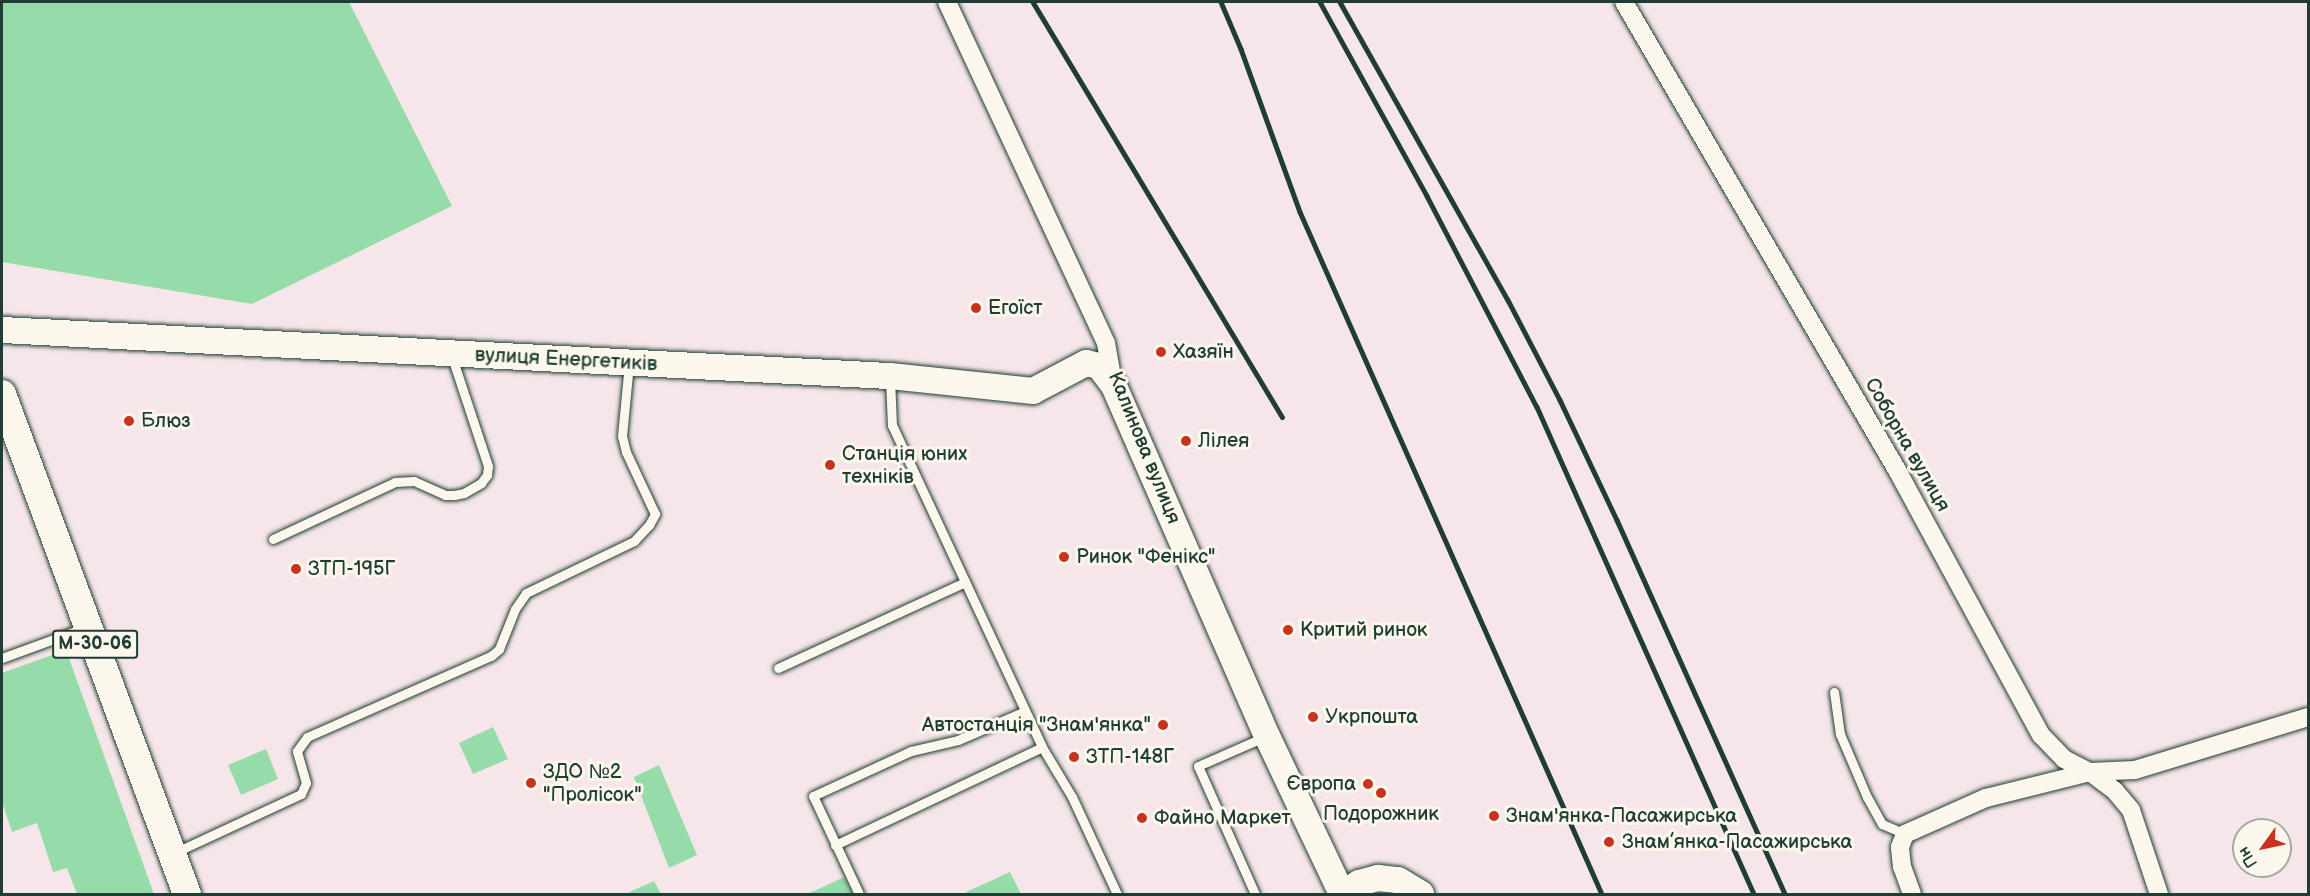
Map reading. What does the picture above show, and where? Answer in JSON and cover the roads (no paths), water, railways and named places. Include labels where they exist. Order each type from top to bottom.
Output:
[{"type":"main road","name":"М-30-06","points":[[2,394],[187,894]]},
{"type":"street","name":"Калинова вулиця","points":[[947,2],[1106,343],[1114,386],[1267,736],[1342,894]]},
{"type":"street","name":"Соборна вулиця","points":[[1624,2],[1897,470],[2041,735],[2064,759],[2090,772],[2115,791],[2131,810],[2159,894]]},
{"type":"street","name":"вулиця Енергетиків","points":[[2,330],[890,376],[1033,390],[1086,363],[1099,366],[1114,386]]},
{"type":"street","points":[[1912,894],[1902,867],[1900,847],[1905,834],[1986,798],[2090,772],[2135,770],[2308,717]]},
{"type":"street","points":[[1342,894],[1359,883],[1378,878],[1398,880],[1421,894]]},
{"type":"lane","points":[[273,539],[395,482],[414,481],[445,495],[464,493],[481,483],[487,475],[488,466],[451,354]]},
{"type":"lane","points":[[172,854],[301,794],[306,783],[297,751],[307,737],[491,656],[499,649],[515,609],[525,593],[634,541],[649,525],[655,514],[626,452],[622,436],[629,363]]},
{"type":"lane","points":[[890,376],[892,425],[1042,747],[1072,797],[1117,894]]},
{"type":"lane","points":[[778,668],[966,582]]},
{"type":"lane","points":[[2,658],[88,626]]},
{"type":"lane","points":[[1834,692],[1840,734],[1867,797],[1882,824],[1905,834]]},
{"type":"lane","points":[[859,894],[813,796],[911,751],[958,740],[1025,711]]},
{"type":"lane","points":[[1255,894],[1198,766],[1267,736]]},
{"type":"lane","points":[[835,845],[1042,747]]},
{"type":"railway","points":[[1033,2],[1282,417]]},
{"type":"railway","points":[[1221,2],[1241,49],[1300,212],[1602,894]]},
{"type":"railway","points":[[1320,2],[1427,196],[1537,407],[1754,894]]},
{"type":"railway","points":[[1340,2],[1508,300],[1560,400],[1617,520],[1785,894]]},
{"type":"place","name":"Егоїст","points":[[976,308]]},
{"type":"place","name":"Хазяїн","points":[[1161,352]]},
{"type":"place","name":"Блюз","points":[[129,421]]},
{"type":"place","name":"Лілея","points":[[1186,441]]},
{"type":"place","name":"Станція юних техніків","points":[[830,465]]},
{"type":"place","name":"Ринок \"Фенікс\"","points":[[1064,557]]},
{"type":"place","name":"ЗТП-195Г","points":[[296,569]]},
{"type":"place","name":"Критий ринок","points":[[1288,630]]},
{"type":"place","name":"Укрпошта","points":[[1313,717]]},
{"type":"place","name":"Автостанція \"Знам'янка\"","points":[[1163,725]]},
{"type":"place","name":"ЗТП-148Г","points":[[1074,757]]},
{"type":"place","name":"ЗДО №2 \"Пролісок\"","points":[[531,783]]},
{"type":"place","name":"Європа","points":[[1368,784]]},
{"type":"place","name":"Подорожник","points":[[1381,793]]},
{"type":"place","name":"Знам'янка-Пасажирська","points":[[1494,816]]},
{"type":"place","name":"Файно Маркет","points":[[1142,818]]},
{"type":"place","name":"Знам’янка-Пасажирська","points":[[1609,842]]}]
